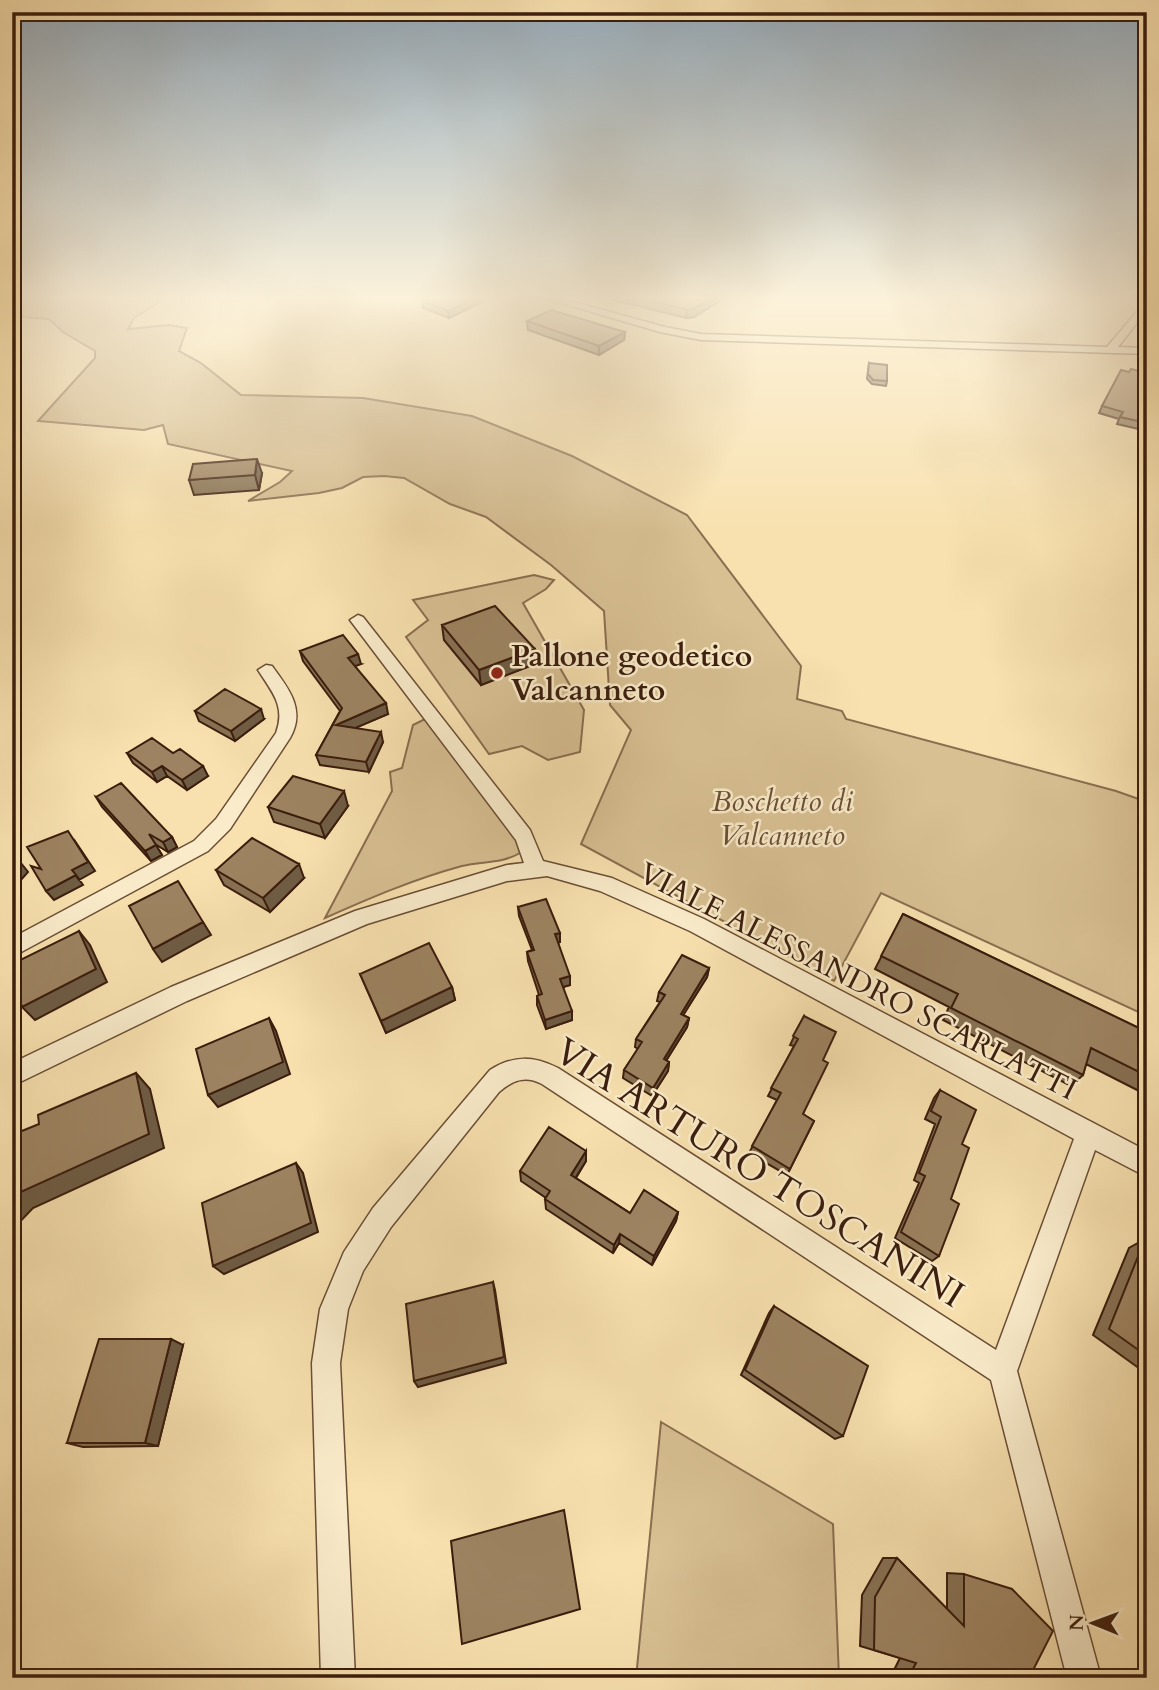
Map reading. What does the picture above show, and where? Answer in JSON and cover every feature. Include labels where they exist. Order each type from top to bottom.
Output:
[{"type":"street","points":[[12,1075],[150,1007],[305,941],[414,899],[507,873],[535,868],[532,853],[523,835],[358,620]]},
{"type":"street","points":[[12,948],[189,854],[216,832],[284,734],[289,721],[289,705],[266,670]]},
{"type":"street","name":"VIALE ALESSANDRO SCARLATTI","points":[[535,868],[556,870],[594,881],[678,915],[1147,1165]]},
{"type":"street","name":"VIA ARTURO TOSCANINI","points":[[338,1678],[326,1363],[332,1313],[345,1274],[372,1230],[491,1084],[507,1071],[528,1067],[550,1076],[1003,1371]]},
{"type":"street","points":[[1084,1678],[1003,1371],[1088,1134]]},
{"type":"green space","name":"Boschetto di Valcanneto","points":[[80,375],[216,375],[241,395],[363,398],[472,416],[572,456],[687,515],[801,666],[797,699],[842,711],[846,719],[1116,791],[1147,802],[1147,1016],[881,893],[834,981],[581,844],[631,730],[610,705],[604,611],[551,565],[486,517],[450,504],[404,478],[384,476],[363,477],[342,488],[319,493],[248,501],[280,482],[292,471],[168,444],[163,425],[144,430],[38,421]]},
{"type":"green space","name":"Pallone geodetico Valcanneto","points":[[534,575],[554,580],[546,589],[523,603],[584,710],[580,752],[548,760],[522,746],[489,754],[406,637],[428,620],[413,600]]},
{"type":"green space","points":[[425,719],[516,839],[520,853],[499,861],[462,866],[427,877],[325,918],[392,791],[390,772],[402,768],[413,725]]},
{"type":"green space","points":[[661,1422],[833,1524],[839,1678],[636,1678]]},
{"type":"building","points":[[869,375],[887,375],[887,381],[873,380]]},
{"type":"building","points":[[1118,375],[1147,375],[1147,423],[1120,417],[1123,412],[1102,406]]},
{"type":"building","points":[[257,459],[255,475],[189,480],[193,464]]},
{"type":"building","points":[[495,606],[535,649],[479,670],[442,625]]},
{"type":"building","points":[[343,635],[358,654],[348,658],[386,703],[336,725],[381,732],[366,762],[316,755],[342,708],[300,651]]},
{"type":"building","points":[[225,689],[261,709],[231,731],[195,711]]},
{"type":"building","points":[[152,738],[173,753],[180,749],[203,766],[182,780],[162,766],[152,772],[127,753]]},
{"type":"building","points":[[293,776],[344,791],[320,824],[268,807]]},
{"type":"building","points":[[121,783],[172,837],[163,842],[149,834],[156,845],[145,851],[96,797]]},
{"type":"building","points":[[68,831],[88,862],[72,870],[76,875],[46,891],[31,866],[41,869],[27,847]]},
{"type":"building","points":[[252,838],[299,864],[263,898],[216,870]]},
{"type":"building","points":[[178,881],[203,922],[153,949],[129,906]]},
{"type":"building","points":[[546,899],[560,933],[555,934],[570,976],[560,979],[572,1011],[545,1020],[537,996],[542,994],[527,952],[534,950],[518,907]]},
{"type":"building","points":[[903,914],[1147,1032],[1147,1076],[1091,1048],[1083,1075],[951,1008],[958,994],[881,956]]},
{"type":"building","points":[[79,931],[96,969],[22,1007],[12,980],[12,964]]},
{"type":"building","points":[[429,943],[452,987],[381,1021],[360,974]]},
{"type":"building","points":[[682,955],[709,968],[681,1014],[689,1018],[664,1059],[669,1062],[653,1088],[624,1070],[642,1042],[636,1039],[665,995],[659,992]]},
{"type":"building","points":[[804,1016],[836,1032],[823,1060],[828,1063],[803,1114],[814,1121],[790,1169],[752,1146],[781,1093],[771,1088],[798,1039],[793,1036]]},
{"type":"building","points":[[269,1018],[283,1062],[208,1095],[196,1049]]},
{"type":"building","points":[[136,1073],[149,1134],[12,1196],[12,1135],[39,1124],[38,1115]]},
{"type":"building","points":[[940,1090],[976,1110],[962,1144],[969,1148],[951,1199],[959,1204],[939,1256],[901,1232],[925,1176],[919,1173],[941,1117],[931,1111]]},
{"type":"building","points":[[549,1127],[586,1151],[571,1175],[630,1213],[644,1190],[678,1212],[654,1256],[620,1234],[614,1245],[545,1199],[550,1191],[520,1171]]},
{"type":"building","points":[[296,1163],[311,1223],[213,1266],[202,1203]]},
{"type":"building","points":[[1145,1239],[1147,1241],[1147,1356],[1109,1329]]},
{"type":"building","points":[[493,1282],[504,1357],[414,1381],[406,1304]]},
{"type":"building","points":[[774,1306],[868,1366],[843,1436],[745,1370]]},
{"type":"building","points":[[99,1339],[171,1339],[145,1443],[67,1443]]},
{"type":"building","points":[[564,1510],[580,1609],[462,1644],[451,1541]]},
{"type":"building","points":[[897,1558],[964,1626],[964,1574],[1012,1589],[1053,1631],[1029,1678],[908,1678],[916,1663],[874,1650],[875,1597]]},
{"type":"place","name":"Pallone geodetico Valcanneto","points":[[497,673]]}]
